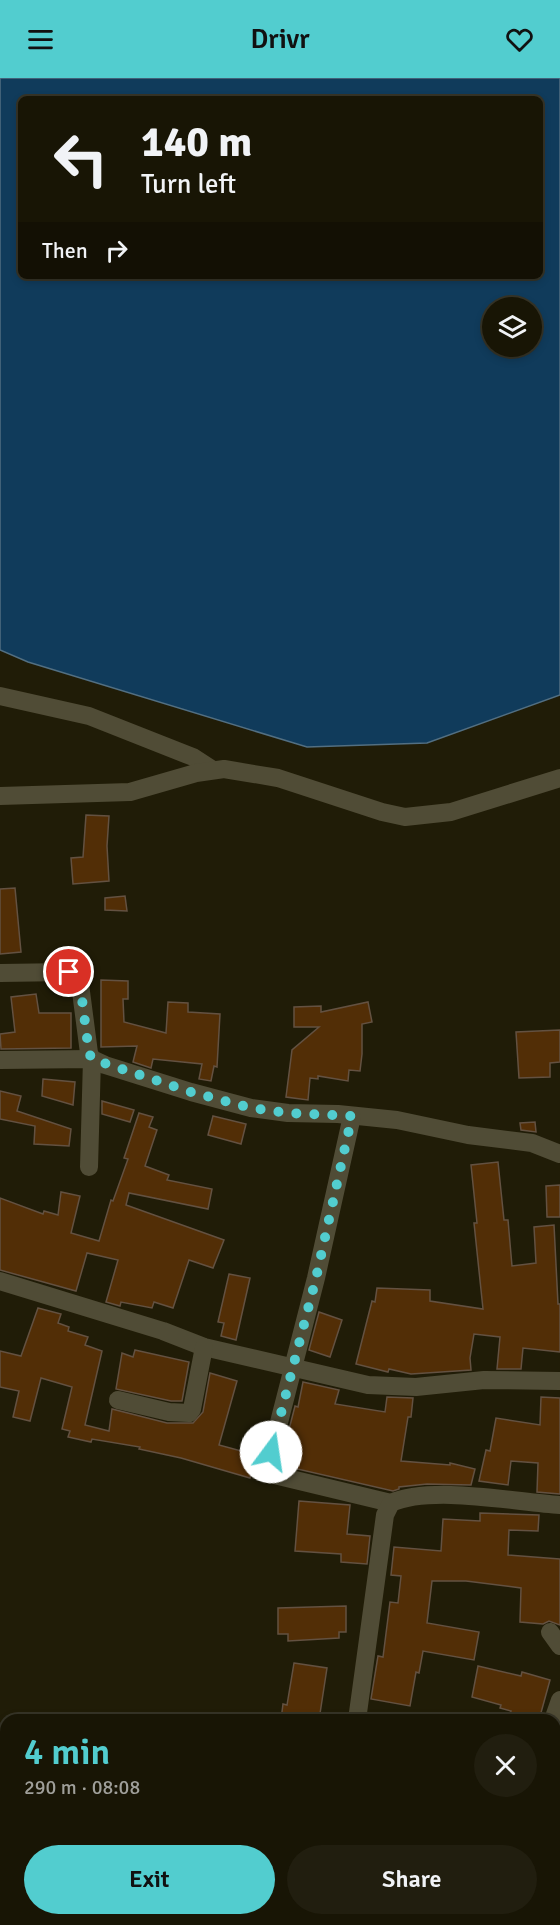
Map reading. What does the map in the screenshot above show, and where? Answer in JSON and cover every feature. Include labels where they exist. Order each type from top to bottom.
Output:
[{"type":"street","points":[[0,696],[89,716],[193,757],[213,770]]},
{"type":"street","points":[[0,796],[130,792],[196,772],[239,771],[278,778],[382,812],[405,817],[451,812],[560,778]]},
{"type":"street","points":[[0,973],[69,972],[74,973],[80,984],[89,1053],[92,1059],[89,1167]]},
{"type":"street","points":[[0,1060],[92,1059],[191,1092],[251,1108],[288,1113],[397,1120],[468,1135],[532,1143],[560,1154]]},
{"type":"street","points":[[352,1116],[316,1278],[266,1473],[391,1503],[422,1496],[470,1496],[560,1505]]},
{"type":"street","points":[[0,1281],[164,1331],[204,1347],[368,1385],[416,1387],[484,1380],[560,1381]]},
{"type":"street","points":[[118,1400],[169,1412],[189,1413],[192,1409],[204,1347]]},
{"type":"street","points":[[358,1714],[385,1515],[391,1503]]},
{"type":"water","points":[[0,78],[560,78],[560,695],[427,743],[307,747],[28,662],[0,650]]},
{"type":"building","points":[[86,815],[109,816],[107,846],[109,881],[73,884],[71,858],[83,857]]},
{"type":"building","points":[[15,888],[21,952],[0,954],[0,889]]},
{"type":"building","points":[[125,896],[127,911],[105,910],[105,898]]},
{"type":"building","points":[[101,980],[128,981],[128,999],[123,999],[124,1022],[166,1033],[168,1002],[188,1003],[188,1012],[220,1014],[217,1067],[214,1066],[211,1081],[199,1079],[202,1064],[153,1059],[151,1068],[133,1062],[137,1046],[101,1047]]},
{"type":"building","points":[[36,994],[39,1013],[71,1013],[71,1048],[1,1049],[0,1034],[15,1032],[11,997]]},
{"type":"building","points":[[368,1002],[372,1022],[362,1024],[360,1071],[349,1070],[348,1081],[318,1076],[318,1079],[310,1078],[308,1100],[286,1097],[292,1050],[319,1027],[294,1027],[294,1007],[321,1006],[321,1012]]},
{"type":"building","points":[[560,1030],[560,1062],[550,1063],[550,1077],[519,1078],[516,1032]]},
{"type":"building","points":[[43,1079],[75,1082],[73,1105],[42,1096]]},
{"type":"building","points":[[0,1091],[21,1096],[17,1111],[71,1129],[69,1146],[34,1144],[35,1126],[0,1119]]},
{"type":"building","points":[[102,1101],[134,1110],[130,1122],[102,1114]]},
{"type":"building","points":[[139,1113],[153,1117],[149,1127],[157,1130],[145,1166],[169,1175],[167,1180],[212,1189],[208,1209],[129,1193],[126,1205],[224,1240],[213,1268],[189,1260],[173,1308],[154,1302],[152,1308],[121,1302],[120,1306],[106,1302],[118,1260],[87,1253],[76,1291],[0,1270],[0,1198],[43,1214],[44,1211],[58,1215],[61,1192],[80,1196],[71,1233],[99,1241],[111,1200],[113,1201],[128,1159],[124,1158]]},
{"type":"building","points":[[213,1116],[246,1124],[241,1144],[208,1135]]},
{"type":"building","points":[[535,1122],[536,1132],[521,1130],[520,1123]]},
{"type":"building","points":[[498,1162],[504,1220],[508,1220],[512,1266],[536,1263],[534,1227],[554,1225],[558,1304],[560,1304],[560,1352],[523,1348],[521,1369],[497,1369],[500,1337],[474,1334],[470,1358],[471,1370],[411,1374],[389,1369],[388,1372],[356,1364],[372,1301],[375,1302],[377,1288],[430,1290],[430,1301],[483,1309],[474,1223],[477,1223],[471,1165]]},
{"type":"building","points":[[560,1185],[560,1217],[547,1217],[546,1186]]},
{"type":"building","points":[[229,1274],[250,1278],[236,1340],[221,1336],[224,1323],[218,1322]]},
{"type":"building","points":[[38,1308],[61,1314],[58,1323],[69,1327],[68,1331],[88,1337],[85,1345],[102,1351],[85,1425],[109,1431],[112,1409],[167,1423],[193,1423],[203,1412],[210,1373],[237,1381],[219,1445],[256,1455],[250,1478],[181,1458],[139,1449],[140,1447],[68,1437],[70,1431],[62,1429],[72,1387],[41,1378],[30,1421],[13,1417],[19,1391],[0,1387],[0,1351],[21,1356]]},
{"type":"building","points":[[319,1312],[342,1320],[330,1357],[309,1350]]},
{"type":"building","points":[[135,1350],[189,1362],[182,1401],[171,1401],[116,1389],[122,1353],[133,1357]]},
{"type":"building","points":[[303,1382],[339,1390],[335,1404],[385,1412],[387,1397],[413,1398],[401,1461],[450,1465],[450,1463],[475,1469],[471,1485],[427,1484],[399,1487],[393,1491],[280,1465],[295,1406],[298,1407]]},
{"type":"building","points":[[541,1397],[560,1398],[560,1494],[537,1492],[538,1463],[511,1461],[508,1485],[479,1481],[486,1450],[490,1451],[496,1418],[540,1425]]},
{"type":"building","points":[[299,1501],[350,1505],[347,1534],[370,1536],[367,1564],[341,1562],[341,1554],[295,1551]]},
{"type":"building","points":[[480,1513],[539,1515],[538,1531],[509,1530],[508,1555],[560,1559],[560,1625],[549,1621],[543,1624],[520,1622],[521,1588],[466,1581],[432,1581],[427,1623],[479,1632],[474,1660],[423,1651],[419,1673],[416,1672],[410,1706],[371,1699],[378,1656],[383,1657],[390,1602],[398,1603],[401,1576],[391,1575],[394,1547],[441,1551],[443,1519],[480,1521]]},
{"type":"building","points":[[346,1606],[346,1632],[339,1632],[339,1638],[288,1641],[288,1634],[278,1634],[278,1608]]},
{"type":"building","points":[[294,1663],[327,1668],[320,1714],[282,1714],[283,1704],[287,1705]]},
{"type":"building","points":[[478,1666],[521,1676],[522,1672],[550,1680],[541,1714],[510,1714],[511,1711],[500,1708],[501,1705],[472,1697]]},
{"type":"route","points":[[69,972],[78,977],[80,984],[89,1053],[92,1059],[191,1092],[251,1108],[288,1113],[352,1116],[316,1278],[271,1452]]}]
